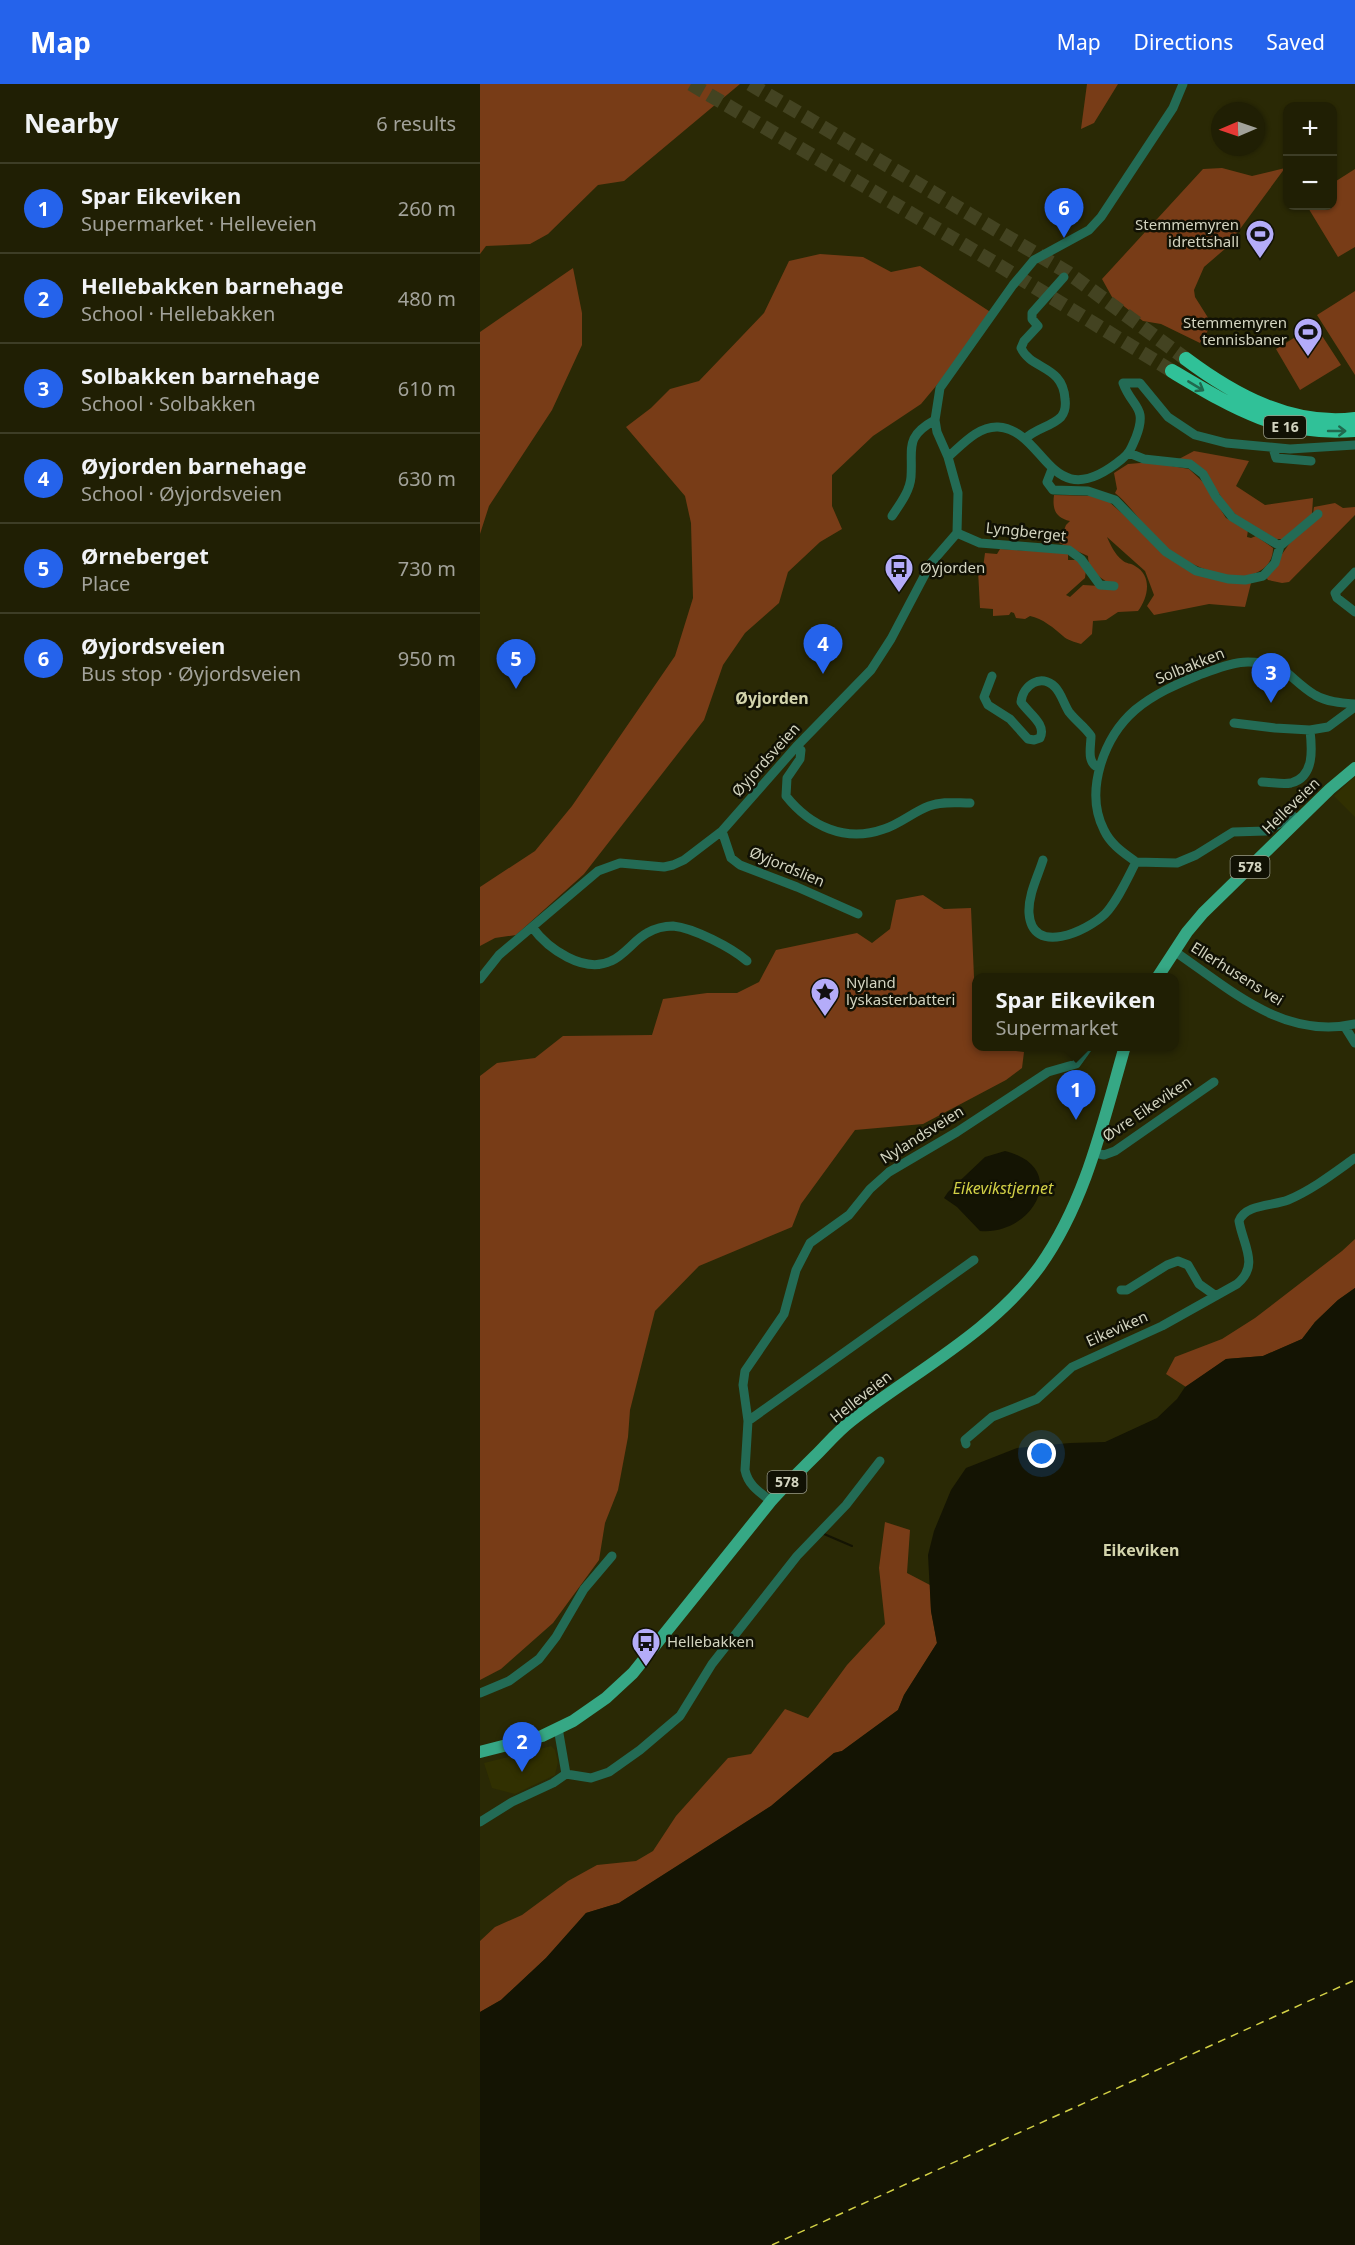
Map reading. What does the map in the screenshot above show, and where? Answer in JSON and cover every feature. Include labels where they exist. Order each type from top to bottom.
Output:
[{"type":"highway","name":"E 16","points":[[1186,359],[1228,389],[1261,404],[1298,415],[1323,419],[1355,418]]},
{"type":"highway","name":"E 16","points":[[1172,371],[1221,400],[1273,423],[1304,430],[1337,432],[1355,430]]},
{"type":"main road","name":"Helleveien","points":[[1160,973],[1203,913],[1298,819],[1355,768]]},
{"type":"main road","name":"Helleveien","points":[[480,1752],[542,1736],[573,1721],[606,1698],[633,1673],[785,1484],[848,1423],[967,1337],[998,1312],[1026,1283],[1040,1266],[1066,1225],[1095,1153],[1124,1051]]},
{"type":"street","points":[[957,533],[958,492],[935,420],[937,400],[944,381],[1013,285],[1034,260],[1089,230],[1101,218],[1173,108],[1183,84]]},
{"type":"street","points":[[1025,439],[1035,430],[1059,419],[1065,411],[1065,395],[1061,383],[1050,370],[1029,357],[1021,348],[1024,341],[1038,326],[1032,320],[1032,313],[1064,277]]},
{"type":"street","points":[[948,457],[973,436],[989,428],[1010,430],[1025,439],[1052,469],[1071,478],[1086,478],[1112,468],[1129,453],[1142,420],[1138,408],[1122,383],[1132,382],[1144,386],[1168,417],[1186,431],[1226,443],[1290,449],[1355,445]]},
{"type":"street","points":[[892,516],[909,488],[912,442],[924,426],[935,420]]},
{"type":"street","points":[[1273,448],[1276,458],[1311,461]]},
{"type":"street","points":[[1129,453],[1144,459],[1190,464],[1203,474],[1216,497],[1232,517],[1280,546]]},
{"type":"street","points":[[1052,469],[1047,482],[1051,488],[1058,491],[1088,491],[1115,500],[1166,552],[1196,571],[1228,579],[1245,580],[1263,576],[1275,563],[1280,546],[1318,514]]},
{"type":"street","name":"Lyngberget","points":[[957,533],[980,543],[1069,550],[1081,559],[1100,585],[1114,586]]},
{"type":"street","name":"Øyjordsveien","points":[[480,980],[499,955],[598,871],[620,863],[673,866],[722,831],[796,747],[872,670],[931,563],[957,533]]},
{"type":"street","points":[[1355,572],[1335,593],[1337,598],[1355,612]]},
{"type":"street","name":"Solbakken","points":[[1136,862],[1113,844],[1103,829],[1096,791],[1099,768],[1113,734],[1149,699],[1182,682],[1232,664],[1246,662],[1279,666],[1315,695],[1333,702],[1355,706]]},
{"type":"street","points":[[992,676],[984,697],[988,705],[1010,719],[1028,739],[1040,738],[1042,732],[1041,727],[1021,702],[1022,693],[1027,686],[1037,681],[1048,682],[1056,687],[1067,709],[1091,736],[1091,761],[1099,768]]},
{"type":"street","name":"Solbakken","points":[[1234,723],[1310,730],[1328,728],[1355,706]]},
{"type":"street","points":[[1262,782],[1293,783],[1306,773],[1310,765],[1312,745],[1310,730]]},
{"type":"street","points":[[796,747],[801,750],[800,759],[787,778],[786,796],[798,811],[815,824],[830,830],[850,833],[883,830],[927,806],[939,803],[970,803]]},
{"type":"street","points":[[1043,860],[1030,900],[1029,914],[1034,927],[1040,933],[1050,938],[1066,936],[1085,929],[1106,913],[1136,862],[1177,862],[1196,855],[1233,832],[1266,831],[1276,827],[1288,817],[1293,816],[1298,819]]},
{"type":"street","name":"Øyjordslien","points":[[722,831],[731,858],[740,865],[796,886],[858,914]]},
{"type":"street","points":[[532,927],[548,944],[564,955],[598,965],[612,961],[638,938],[650,931],[673,926],[735,950],[747,961]]},
{"type":"street","name":"Ellerhusens vei","points":[[1174,951],[1257,1007],[1286,1022],[1308,1027],[1350,1025]]},
{"type":"street","points":[[1350,1025],[1355,1043]]},
{"type":"street","name":"Nylandsveien","points":[[771,1501],[746,1477],[748,1421],[743,1385],[745,1371],[784,1314],[796,1270],[810,1243],[849,1215],[870,1189],[889,1172],[957,1132],[1048,1072],[1076,1064],[1086,1051]]},
{"type":"street","name":"Øvre Eikeviken","points":[[1095,1153],[1104,1155],[1115,1151],[1214,1082]]},
{"type":"street","name":"Eikeviken","points":[[966,1444],[965,1440],[968,1436],[992,1417],[1037,1399],[1072,1367],[1162,1326],[1237,1284],[1248,1270],[1249,1259],[1239,1221],[1242,1215],[1288,1200],[1333,1174],[1355,1158]]},
{"type":"street","points":[[748,1421],[974,1260]]},
{"type":"street","name":"Eikeviken","points":[[1121,1290],[1127,1290],[1167,1265],[1178,1261],[1188,1265],[1199,1284],[1216,1296]]},
{"type":"street","points":[[970,1427],[999,1407],[1032,1396],[1037,1399]]},
{"type":"street","points":[[480,1822],[512,1802],[553,1783],[566,1774],[591,1778],[609,1772],[640,1750],[680,1716],[712,1664],[797,1556],[846,1506],[880,1461]]},
{"type":"street","points":[[480,1693],[509,1681],[539,1659],[556,1637],[584,1589],[612,1556]]},
{"type":"street","points":[[558,1728],[566,1774]]},
{"type":"shaded area","points":[[480,84],[740,84],[624,181],[598,185],[548,234],[530,244],[486,246],[480,254]]},
{"type":"shaded area","points":[[1087,84],[1118,84],[1094,123],[1081,129]]},
{"type":"shaded area","points":[[1222,168],[1252,176],[1283,168],[1283,171],[1226,248],[1204,267],[1194,290],[1195,297],[1212,324],[1200,343],[1161,324],[1143,321],[1112,297],[1102,279],[1203,169]]},
{"type":"shaded area","points":[[1355,169],[1355,247],[1338,257],[1309,210],[1337,210],[1337,180]]},
{"type":"shaded area","points":[[820,254],[863,257],[891,272],[920,266],[992,313],[972,343],[921,404],[873,436],[832,475],[832,506],[842,529],[820,542],[788,572],[779,603],[745,633],[723,665],[704,720],[584,874],[516,935],[495,938],[480,946],[480,887],[535,851],[572,806],[675,656],[693,598],[691,523],[685,496],[626,427],[651,408],[670,389],[699,381],[764,313],[789,261]]},
{"type":"shaded area","points":[[573,268],[582,313],[582,345],[552,410],[489,506],[480,534],[480,332]]},
{"type":"shaded area","points":[[1355,291],[1355,375],[1317,315]]},
{"type":"shaded area","name":"Stemmemyren tennisbaner","points":[[1315,325],[1341,365],[1300,390],[1276,349]]},
{"type":"shaded area","points":[[1194,451],[1249,461],[1236,486],[1265,505],[1313,498],[1312,514],[1284,539],[1276,539],[1237,516],[1228,507],[1203,470],[1179,459]]},
{"type":"shaded area","points":[[1140,463],[1189,469],[1203,482],[1226,518],[1248,530],[1247,537],[1256,536],[1273,548],[1268,564],[1254,574],[1229,576],[1190,563],[1161,544],[1115,493],[1117,489],[1114,473],[1128,464]]},
{"type":"shaded area","points":[[1054,495],[1096,496],[1107,500],[1185,569],[1251,583],[1245,607],[1209,604],[1154,615],[1147,606],[1154,595],[1145,571],[1107,537],[1119,558],[1141,570],[1144,575],[1146,594],[1138,611],[1118,612],[1106,620],[1093,621],[1092,634],[1081,644],[1067,639],[1035,617],[1016,618],[1011,612],[1009,615],[993,616],[993,609],[980,608],[978,570],[983,568],[985,553],[997,554],[1000,549],[1068,553],[1068,560],[1078,560],[1086,570],[1085,578],[1066,595],[1070,597],[1083,585],[1117,587],[1102,579],[1094,571],[1088,556],[1059,543],[1070,521],[1061,518],[1056,512]]},
{"type":"shaded area","points":[[1335,503],[1343,508],[1355,507],[1355,515],[1289,582],[1268,580],[1266,577],[1294,537],[1312,520],[1314,507]]},
{"type":"shaded area","points":[[1355,776],[1355,817],[1334,796]]},
{"type":"shaded area","points":[[923,895],[944,909],[971,908],[974,973],[972,973],[972,1051],[1024,1052],[1022,1068],[1006,1080],[923,1124],[855,1130],[801,1204],[792,1227],[699,1266],[655,1311],[630,1410],[628,1437],[618,1490],[605,1523],[599,1560],[553,1623],[501,1669],[480,1680],[480,1076],[497,1063],[535,1058],[563,1036],[652,1035],[663,999],[707,993],[737,993],[759,982],[776,950],[857,933],[872,943],[890,929],[896,900]]},
{"type":"shaded area","points":[[1355,1239],[1355,1288],[1338,1300],[1315,1322],[1302,1339],[1263,1356],[1226,1359],[1186,1387],[1166,1374],[1175,1357],[1222,1339],[1255,1318]]},
{"type":"shaded area","points":[[885,1522],[910,1530],[907,1573],[930,1585],[931,1611],[937,1643],[904,1695],[898,1710],[842,1751],[834,1753],[771,1806],[619,1903],[586,1913],[546,1958],[501,2000],[480,2012],[480,1941],[495,1927],[522,1915],[568,1881],[597,1865],[636,1861],[653,1851],[676,1816],[728,1758],[751,1754],[785,1709],[808,1718],[847,1665],[885,1624],[879,1568]]},
{"type":"shaded area","points":[[551,1746],[555,1750],[558,1762],[555,1775],[515,1794],[492,1788],[484,1763]]},
{"type":"water","name":"Eikevikstjernet","points":[[1005,1151],[1025,1160],[1037,1171],[1040,1185],[1037,1199],[1028,1212],[1015,1223],[999,1230],[980,1231],[957,1207],[944,1198],[985,1157]]},
{"type":"water","points":[[1355,1288],[1355,2245],[480,2245],[480,2012],[501,2000],[546,1958],[586,1913],[619,1903],[771,1806],[834,1753],[842,1751],[898,1710],[904,1695],[937,1643],[931,1611],[928,1555],[934,1531],[951,1490],[966,1468],[1017,1448],[1105,1442],[1157,1418],[1177,1399],[1185,1387],[1226,1359],[1263,1356],[1302,1339],[1315,1322],[1338,1300]]},
{"type":"waterway","points":[[824,1534],[852,1546]]},
{"type":"ferry route","points":[[772,2245],[1355,1980]]},
{"type":"tunnel","points":[[691,84],[1000,266],[1172,371]]},
{"type":"tunnel","points":[[750,84],[1067,272],[1186,359]]},
{"type":"place","name":"Øyjordsveien","points":[[1064,238]]},
{"type":"place","name":"Stemmemyren idrettshall","points":[[1260,260]]},
{"type":"place","name":"Stemmemyren tennisbaner","points":[[1308,358]]},
{"type":"place","name":"Øyjorden","points":[[899,594]]},
{"type":"place","name":"Øyjorden barnehage","points":[[823,674]]},
{"type":"place","name":"Ørneberget","points":[[516,689]]},
{"type":"place","name":"Solbakken barnehage","points":[[1271,703]]},
{"type":"place","name":"Nyland lyskasterbatteri","points":[[825,1018]]},
{"type":"place","name":"Spar Eikeviken","points":[[1076,1120]]},
{"type":"place","name":"Hellebakken","points":[[646,1668]]},
{"type":"place","name":"Hellebakken barnehage","points":[[522,1772]]},
{"type":"district","name":"Øyjorden","points":[[772,698]]},
{"type":"district","name":"Eikeviken","points":[[1141,1550]]}]
